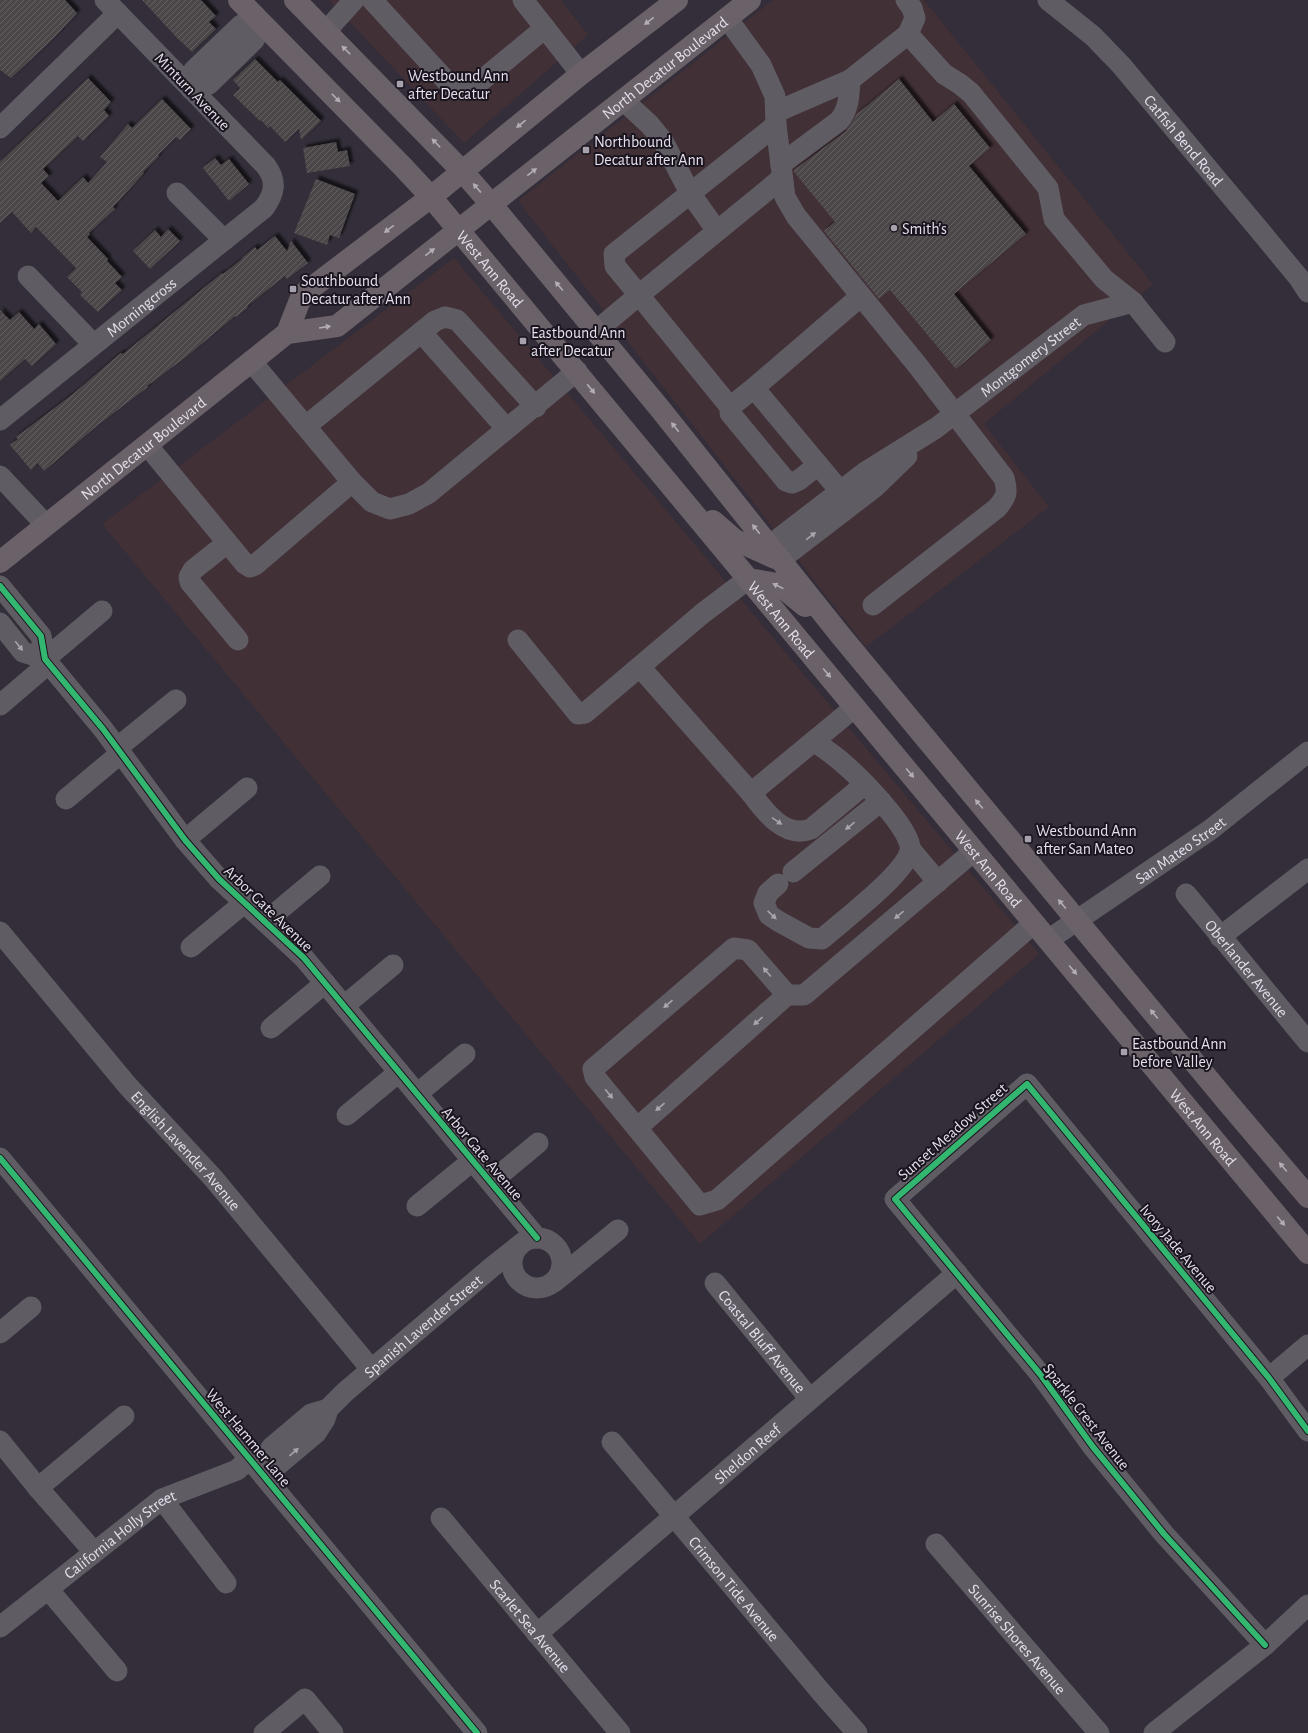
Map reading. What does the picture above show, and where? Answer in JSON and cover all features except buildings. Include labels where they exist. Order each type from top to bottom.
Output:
[{"type":"main road","name":"West Ann Road","points":[[239,0],[403,166],[431,197],[1308,1253]]},
{"type":"main road","points":[[295,0],[463,172],[491,204],[596,331],[841,636],[1076,921],[1308,1197]]},
{"type":"main road","name":"North Decatur Boulevard","points":[[0,562],[287,333],[302,295],[463,172],[581,74],[676,0]]},
{"type":"main road","name":"North Decatur Boulevard","points":[[287,333],[337,326],[623,100],[726,9],[750,0]]},
{"type":"main road","points":[[669,484],[735,540],[774,553]]},
{"type":"main road","points":[[748,579],[778,584],[841,636]]},
{"type":"street","points":[[326,31],[354,0]]},
{"type":"street","points":[[372,0],[450,85],[460,90],[470,90],[545,28]]},
{"type":"street","points":[[523,0],[581,74]]},
{"type":"street","points":[[818,465],[799,480],[792,483],[786,481],[730,413],[730,407],[615,266],[614,254],[690,193],[776,119],[850,80],[908,34],[915,18],[912,8],[906,0]]},
{"type":"street","name":"Catfish Bend Road","points":[[1048,0],[1093,36],[1121,64],[1299,278],[1308,292]]},
{"type":"street","points":[[0,128],[111,6]]},
{"type":"street","name":"Minturn Avenue","points":[[111,6],[266,166],[273,179],[274,187]]},
{"type":"street","points":[[726,9],[761,65],[775,96],[776,119],[785,197],[796,216],[955,414],[1004,478],[1007,488],[1006,498],[997,508],[874,605]]},
{"type":"street","points":[[191,89],[197,89],[209,84],[254,40],[260,28],[260,22]]},
{"type":"street","points":[[908,34],[944,74],[972,93],[1048,188],[1054,219],[1104,279],[1133,302],[1165,342]]},
{"type":"street","points":[[596,331],[638,295],[718,231],[782,171],[839,122],[845,114],[848,102],[850,80]]},
{"type":"street","points":[[623,100],[650,125],[663,141],[690,193],[718,231]]},
{"type":"street","name":"Morningcross","points":[[0,420],[264,208],[269,201],[274,187]]},
{"type":"street","points":[[177,193],[224,240]]},
{"type":"street","points":[[28,276],[93,344]]},
{"type":"street","points":[[730,407],[861,296]]},
{"type":"street","name":"Montgomery Street","points":[[774,553],[840,491],[864,473],[936,428],[1084,315],[1133,302]]},
{"type":"street","points":[[306,426],[435,321],[446,317],[457,320],[536,407]]},
{"type":"street","points":[[421,332],[506,428]]},
{"type":"street","points":[[252,361],[352,482],[372,502],[390,509],[409,504],[429,493],[506,428],[536,407],[577,371]]},
{"type":"street","points":[[754,388],[840,491]]},
{"type":"street","name":"Montgomery Street","points":[[774,553],[875,487],[936,428]]},
{"type":"street","points":[[147,445],[227,543],[245,564],[250,567],[255,565],[352,482]]},
{"type":"street","points":[[0,476],[46,525]]},
{"type":"street","points":[[227,543],[193,570],[189,577],[190,582],[238,640]]},
{"type":"street","points":[[518,640],[578,714],[585,713],[704,613],[748,579]]},
{"type":"street","points":[[0,586],[41,636],[47,662]]},
{"type":"street","points":[[0,705],[102,611]]},
{"type":"street","points":[[0,623],[23,652],[47,662]]},
{"type":"street","name":"Arbor Gate Avenue","points":[[47,662],[103,729],[185,840],[219,879],[304,958],[491,1182],[529,1242]]},
{"type":"street","points":[[640,667],[770,816],[789,830],[803,832],[811,829],[865,784]]},
{"type":"street","points":[[66,799],[176,700]]},
{"type":"street","points":[[751,793],[855,707]]},
{"type":"street","points":[[814,741],[843,762],[881,801],[910,840],[910,850],[905,863],[882,888],[822,939],[809,938],[769,915],[764,902],[768,893],[881,801]]},
{"type":"street","name":"San Mateo Street","points":[[1048,940],[1210,830],[1308,752]]},
{"type":"street","points":[[185,840],[247,788]]},
{"type":"street","points":[[910,850],[933,886]]},
{"type":"street","points":[[637,1128],[787,995],[804,995],[974,851]]},
{"type":"street","points":[[1220,937],[1308,869]]},
{"type":"street","points":[[265,922],[320,876]]},
{"type":"street","name":"Oberlander Avenue","points":[[1186,894],[1308,1042]]},
{"type":"street","points":[[191,947],[244,903]]},
{"type":"street","points":[[787,995],[748,950],[734,948],[593,1069],[595,1077],[700,1204],[717,1200],[1034,923]]},
{"type":"street","name":"English Lavender Avenue","points":[[0,932],[127,1085],[214,1179],[371,1369]]},
{"type":"street","points":[[344,1006],[393,965]]},
{"type":"street","points":[[271,1028],[325,983]]},
{"type":"street","points":[[417,1094],[466,1054]]},
{"type":"street","points":[[347,1115],[399,1072]]},
{"type":"street","name":"Sunset Meadow Street","points":[[895,1198],[1027,1084]]},
{"type":"street","name":"Ivory Jade Avenue","points":[[1027,1084],[1269,1378],[1308,1431]]},
{"type":"street","points":[[491,1182],[538,1143]]},
{"type":"street","name":"West Hammer Lane","points":[[0,1158],[477,1733]]},
{"type":"street","points":[[417,1206],[472,1160]]},
{"type":"street","name":"Sparkle Crest Avenue","points":[[895,1198],[1040,1374],[1093,1447],[1164,1534],[1265,1645]]},
{"type":"street","points":[[553,1282],[559,1276],[562,1267],[562,1259],[553,1244],[546,1240],[529,1242],[515,1252],[512,1260],[516,1276],[525,1285],[538,1288],[546,1287],[553,1282],[618,1230]]},
{"type":"street","name":"Spanish Lavender Street","points":[[255,1464],[264,1458],[272,1447],[311,1414],[328,1409],[371,1369],[492,1267],[529,1242]]},
{"type":"street","name":"Sheldon Reef","points":[[537,1634],[956,1273]]},
{"type":"street","name":"Coastal Bluff Avenue","points":[[714,1283],[810,1399]]},
{"type":"street","points":[[0,1333],[31,1307]]},
{"type":"street","points":[[1269,1378],[1308,1345]]},
{"type":"street","points":[[38,1488],[124,1416]]},
{"type":"street","name":"Crimson Tide Avenue","points":[[612,1442],[857,1733]]},
{"type":"street","points":[[3,1450],[94,1552]]},
{"type":"street","name":"California Holly Street","points":[[0,1627],[162,1499],[255,1464]]},
{"type":"street","points":[[162,1499],[226,1583]]},
{"type":"street","name":"Scarlet Sea Avenue","points":[[441,1518],[620,1733]]},
{"type":"street","name":"Sunrise Shores Avenue","points":[[936,1544],[1099,1733]]},
{"type":"street","points":[[48,1589],[117,1671]]},
{"type":"street","points":[[1154,1733],[1265,1645],[1308,1605]]},
{"type":"street","points":[[264,1733],[305,1699],[333,1733]]},
{"type":"shaded area","points":[[329,0],[561,0],[588,35],[464,143]]},
{"type":"shaded area","points":[[773,0],[924,0],[1153,284],[984,424],[1049,507],[866,647],[518,201]]},
{"type":"shaded area","points":[[454,258],[1039,954],[700,1244],[102,524]]},
{"type":"cycle path","points":[[0,586],[41,636],[45,659],[103,729],[185,840],[219,879],[304,958],[537,1238]]},
{"type":"cycle path","points":[[1265,1645],[1164,1534],[1093,1447],[1040,1374],[895,1199],[1027,1084],[1269,1378],[1308,1431]]},
{"type":"cycle path","points":[[0,1158],[477,1733]]},
{"type":"place","name":"Westbound Ann after Decatur","points":[[400,84]]},
{"type":"place","name":"Northbound Decatur after Ann","points":[[586,150]]},
{"type":"place","name":"Smith's","points":[[894,228]]},
{"type":"place","name":"Southbound Decatur after Ann","points":[[293,289]]},
{"type":"place","name":"Eastbound Ann after Decatur","points":[[523,341]]},
{"type":"place","name":"Westbound Ann after San Mateo","points":[[1028,839]]},
{"type":"place","name":"Eastbound Ann before Valley","points":[[1124,1052]]}]
